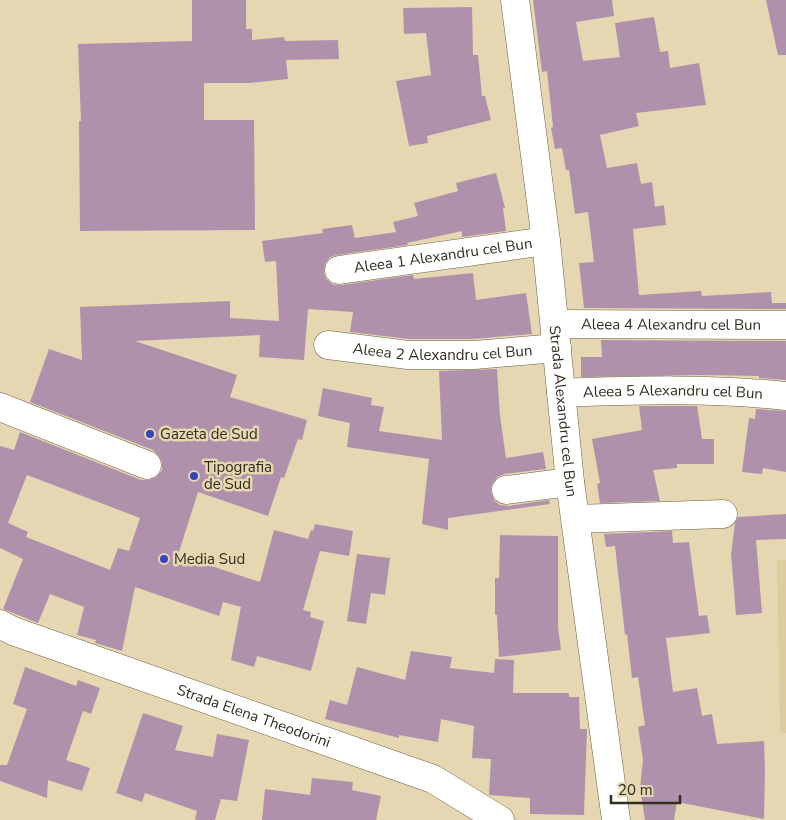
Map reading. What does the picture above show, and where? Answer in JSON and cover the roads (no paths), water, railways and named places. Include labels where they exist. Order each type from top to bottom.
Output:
[{"type":"street","name":"Strada Alexandru cel Bun","points":[[515,0],[546,241],[570,482],[616,820]]},
{"type":"street","name":"Aleea 1 Alexandru cel Bun","points":[[339,270],[546,241]]},
{"type":"street","name":"Aleea 4 Alexandru cel Bun","points":[[556,336],[786,325]]},
{"type":"street","name":"Aleea 2 Alexandru cel Bun","points":[[328,345],[408,355],[474,355],[556,336]]},
{"type":"street","name":"Aleea 5 Alexandru cel Bun","points":[[561,393],[632,390],[727,391],[786,396]]},
{"type":"street","points":[[0,407],[147,465]]},
{"type":"street","points":[[506,490],[570,482]]},
{"type":"street","points":[[576,519],[723,514]]},
{"type":"street","name":"Strada Elena Theodorini","points":[[0,624],[23,635],[433,779],[500,820]]},
{"type":"place","name":"Gazeta de Sud","points":[[150,434]]},
{"type":"place","name":"Tipografia de Sud","points":[[194,476]]},
{"type":"place","name":"Media Sud","points":[[164,559]]}]
